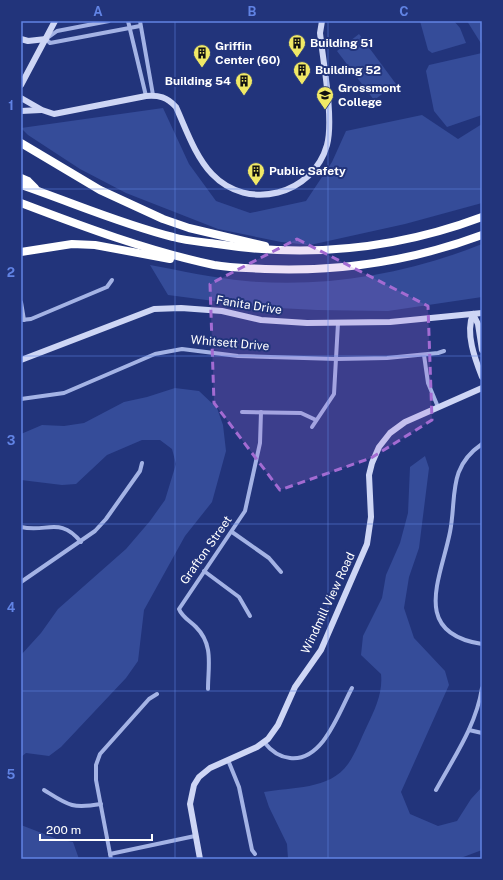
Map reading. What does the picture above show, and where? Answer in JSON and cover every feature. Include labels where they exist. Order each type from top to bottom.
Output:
[{"type":"highway","points":[[21,143],[100,190],[163,220],[189,228],[260,244],[276,251]]},
{"type":"highway","points":[[21,178],[28,181],[38,190]]},
{"type":"highway","points":[[21,185],[145,229],[174,237],[236,247],[276,251],[336,251],[376,246],[438,232],[482,217]]},
{"type":"highway","points":[[21,203],[71,222]]},
{"type":"highway","points":[[21,208],[71,222],[169,254],[215,265]]},
{"type":"highway","points":[[21,252],[72,244],[95,245],[175,260],[232,268],[288,270],[334,268],[382,262],[420,255],[482,235]]},
{"type":"street","points":[[21,85],[55,21]]},
{"type":"street","points":[[21,39],[28,41],[46,39],[57,31],[110,21]]},
{"type":"street","points":[[128,21],[131,28],[146,96]]},
{"type":"street","points":[[140,21],[153,95]]},
{"type":"street","points":[[21,98],[42,110],[54,114],[146,96],[160,96],[170,100],[176,107],[203,163],[215,177],[227,186],[249,194],[271,194],[288,190],[309,176],[323,157],[327,144],[328,124],[320,32],[322,21]]},
{"type":"street","points":[[46,39],[50,43],[140,26]]},
{"type":"street","points":[[21,111],[42,110]]},
{"type":"street","points":[[21,302],[23,320],[107,287],[112,280]]},
{"type":"street","name":"Fanita Drive","points":[[21,360],[154,309],[182,308],[222,311],[261,320],[307,323],[390,322],[482,313]]},
{"type":"street","points":[[473,314],[478,324],[482,350]]},
{"type":"street","points":[[473,314],[470,322],[473,350],[482,377]]},
{"type":"street","points":[[312,427],[334,394],[338,323]]},
{"type":"street","name":"Whitsett Drive","points":[[21,399],[64,393],[155,354],[182,350],[238,356],[337,359],[424,355],[444,351]]},
{"type":"street","points":[[424,355],[428,382],[438,407]]},
{"type":"street","name":"Windmill View Road","points":[[200,859],[190,804],[194,786],[206,771],[264,742],[278,725],[295,687],[321,650],[367,544],[372,517],[369,474],[376,452],[386,437],[399,425],[482,388]]},
{"type":"street","points":[[242,412],[301,413],[316,420]]},
{"type":"street","name":"Grafton Street","points":[[208,689],[210,664],[206,644],[199,630],[180,614],[179,609],[232,532],[244,511],[260,443],[261,412]]},
{"type":"street","points":[[482,444],[467,458],[456,479],[453,491],[451,526],[434,596],[439,616],[450,631],[462,640],[482,644]]},
{"type":"street","points":[[21,582],[81,542],[106,519],[140,471],[142,463]]},
{"type":"street","points":[[21,527],[34,528],[50,525],[60,526],[72,532],[81,542]]},
{"type":"street","points":[[232,532],[268,558],[281,572]]},
{"type":"street","points":[[204,571],[239,597],[250,616]]},
{"type":"street","points":[[264,742],[273,752],[285,757],[298,758],[310,754],[323,742],[352,688]]},
{"type":"street","points":[[436,790],[470,730],[482,688]]},
{"type":"street","points":[[111,859],[96,771],[100,754],[149,699],[157,694]]},
{"type":"street","points":[[470,730],[482,733]]},
{"type":"street","points":[[228,760],[239,787],[252,850],[255,854]]},
{"type":"street","points":[[44,790],[73,806],[101,804]]},
{"type":"street","points":[[110,854],[195,836]]},
{"type":"highlighted area","points":[[297,239],[428,306],[432,420],[371,458],[280,490],[214,403],[210,284]]},
{"type":"shaded area","points":[[420,21],[454,21],[460,28],[466,43],[432,53],[428,50]]},
{"type":"shaded area","points":[[467,21],[482,21],[482,45]]},
{"type":"shaded area","points":[[359,34],[396,84],[374,100],[337,51]]},
{"type":"shaded area","points":[[482,53],[482,115],[447,127],[434,111],[426,71],[429,65]]},
{"type":"shaded area","points":[[163,108],[189,164],[216,201],[250,213],[306,201],[332,162],[346,131],[422,115],[458,139],[482,124],[482,203],[405,224],[310,245],[281,242],[218,229],[126,193],[80,169],[28,135],[21,128]]},
{"type":"shaded area","points":[[482,244],[482,297],[388,311],[317,310],[259,307],[168,295],[150,265],[234,280],[276,283],[306,282],[336,280],[396,271]]},
{"type":"shaded area","points":[[175,388],[199,391],[217,408],[223,425],[226,451],[212,502],[185,536],[144,610],[138,661],[126,678],[61,747],[49,756],[26,753],[21,757],[21,655],[41,633],[58,609],[126,549],[150,521],[165,500],[176,464],[172,449],[160,440],[142,440],[107,455],[76,484],[62,485],[21,480],[21,434],[42,425],[64,426],[84,423],[124,402],[147,397]]},
{"type":"shaded area","points":[[425,456],[429,468],[419,548],[409,577],[404,608],[414,638],[445,671],[449,685],[401,792],[410,814],[438,826],[457,821],[471,799],[482,787],[482,850],[458,859],[288,859],[287,844],[269,807],[264,792],[309,786],[331,779],[348,764],[356,750],[375,707],[381,688],[381,674],[361,655],[363,636],[382,598],[386,575],[400,543],[408,513],[410,467]]},
{"type":"shaded area","points":[[21,825],[57,839],[73,842],[79,859],[21,858]]},
{"type":"place","name":"Building 51","points":[[297,58]]},
{"type":"place","name":"Griffin Center (60)","points":[[202,68]]},
{"type":"place","name":"Building 52","points":[[302,85]]},
{"type":"place","name":"Building 54","points":[[244,96]]},
{"type":"place","name":"Grossmont College","points":[[325,110]]},
{"type":"place","name":"Public Safety","points":[[256,186]]}]
